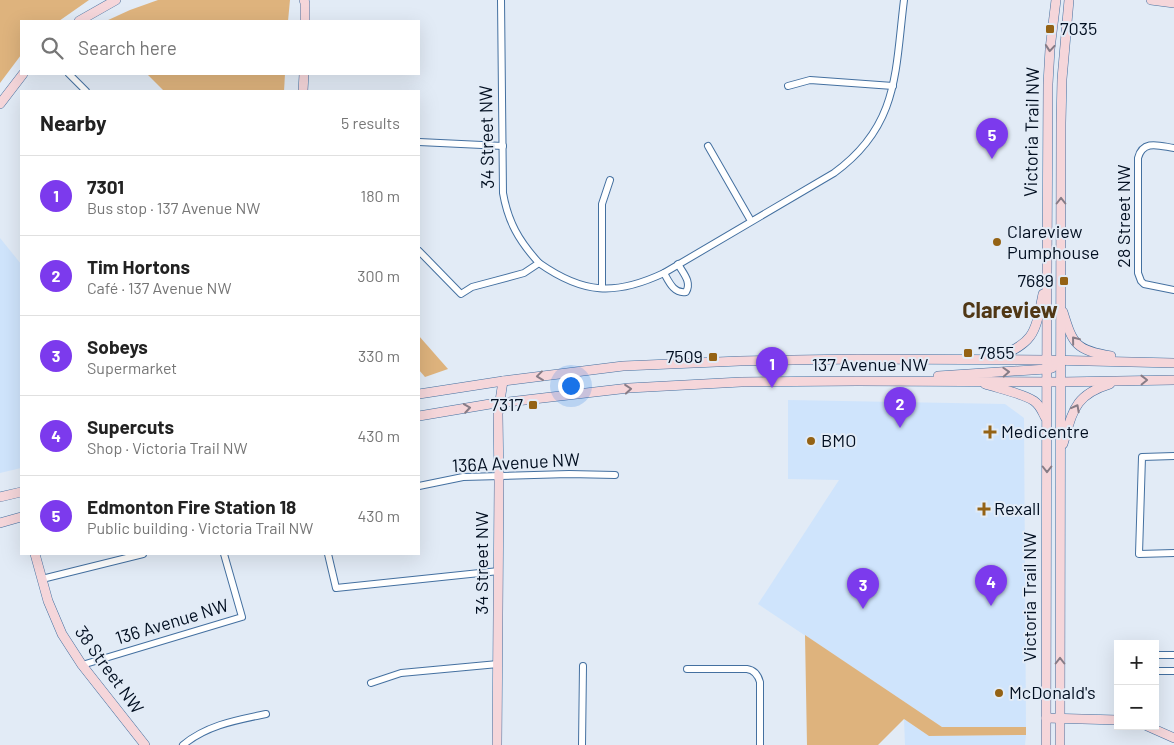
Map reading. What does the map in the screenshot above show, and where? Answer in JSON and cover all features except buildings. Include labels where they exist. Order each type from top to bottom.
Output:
[{"type":"main road","points":[[81,20],[116,0]]},
{"type":"main road","name":"Victoria Trail NW","points":[[1046,745],[1048,84],[1056,0]]},
{"type":"main road","name":"Victoria Trail NW","points":[[1060,745],[1062,79],[1070,0]]},
{"type":"main road","points":[[1151,0],[1174,3]]},
{"type":"main road","points":[[305,1],[305,20]]},
{"type":"main road","points":[[0,104],[22,75]]},
{"type":"main road","points":[[303,90],[304,75]]},
{"type":"main road","points":[[990,360],[1012,351],[1024,344],[1030,337],[1037,322],[1047,274]]},
{"type":"main road","points":[[1060,302],[1072,339],[1082,348],[1091,353],[1136,361]]},
{"type":"main road","name":"137 Avenue NW","points":[[420,394],[623,366],[740,360],[990,360],[1047,364],[1060,360],[1174,363]]},
{"type":"main road","points":[[888,381],[1047,364]]},
{"type":"main road","name":"137 Avenue NW","points":[[420,416],[629,388],[723,383],[1174,380]]},
{"type":"main road","name":"34 Street NW","points":[[498,745],[499,404],[503,381]]},
{"type":"main road","points":[[975,381],[1027,397],[1040,407],[1046,420]]},
{"type":"main road","points":[[1060,454],[1078,402],[1096,389],[1122,381]]},
{"type":"main road","points":[[0,497],[20,495]]},
{"type":"main road","points":[[0,523],[20,517]]},
{"type":"main road","name":"38 Street NW","points":[[36,555],[48,601],[62,634],[82,665],[145,745]]},
{"type":"main road","points":[[1046,718],[1114,720]]},
{"type":"main road","points":[[1156,730],[1174,738]]},
{"type":"street","name":"34 Street NW","points":[[502,0],[503,193],[512,226],[528,251],[539,263]]},
{"type":"street","points":[[420,252],[461,294],[472,287],[524,273],[539,263],[570,281],[581,285],[602,288],[630,286],[664,273],[834,173],[855,156],[867,143],[879,125],[893,86],[904,0]]},
{"type":"street","points":[[70,75],[85,90]]},
{"type":"street","points":[[788,86],[810,80],[893,86]]},
{"type":"street","points":[[420,142],[502,146]]},
{"type":"street","name":"28 Street NW","points":[[1174,148],[1151,145],[1143,148],[1138,158],[1138,273],[1144,284],[1174,290]]},
{"type":"street","points":[[708,146],[751,221]]},
{"type":"street","points":[[602,288],[602,204],[610,180]]},
{"type":"street","points":[[664,273],[675,290],[686,292],[688,284],[678,264]]},
{"type":"street","points":[[1174,456],[1142,457],[1139,554],[1174,553]]},
{"type":"street","name":"136A Avenue NW","points":[[420,486],[464,477],[569,474],[614,475]]},
{"type":"street","points":[[42,579],[139,555]]},
{"type":"street","name":"136 Avenue NW","points":[[82,665],[242,617],[224,555]]},
{"type":"street","points":[[328,555],[336,588],[498,571]]},
{"type":"street","points":[[1159,655],[1174,655]]},
{"type":"street","points":[[371,682],[401,673],[498,664]]},
{"type":"street","points":[[582,666],[582,745]]},
{"type":"street","points":[[687,669],[743,668],[756,674],[760,682],[760,745]]},
{"type":"street","points":[[1159,671],[1174,671]]},
{"type":"street","points":[[183,745],[193,737],[221,724],[266,714]]},
{"type":"shaded area","points":[[0,0],[89,0],[60,20],[20,20],[20,56],[0,83]]},
{"type":"shaded area","points":[[158,0],[290,0],[288,20],[108,20]]},
{"type":"shaded area","points":[[148,75],[285,75],[284,90],[163,90]]},
{"type":"shaded area","points":[[0,238],[20,263],[20,468],[0,473]]},
{"type":"shaded area","points":[[420,337],[448,369],[425,377],[420,371]]},
{"type":"shaded area","points":[[788,400],[1005,404],[1024,418],[1026,727],[942,727],[758,604],[839,480],[788,479]]},
{"type":"shaded area","points":[[805,635],[942,727],[1026,727],[1026,735],[929,736],[904,719],[878,745],[807,745]]},
{"type":"shaded area","points":[[904,719],[929,736],[1026,735],[1025,745],[905,745]]},
{"type":"place","name":"7035","points":[[1050,29]]},
{"type":"place","name":"Edmonton Fire Station 18","points":[[992,159]]},
{"type":"place","name":"Clareview Pumphouse","points":[[997,242]]},
{"type":"place","name":"7689","points":[[1064,281]]},
{"type":"place","name":"7855","points":[[968,353]]},
{"type":"place","name":"7509","points":[[713,357]]},
{"type":"place","name":"7301","points":[[772,388]]},
{"type":"place","name":"7317","points":[[533,405]]},
{"type":"place","name":"Tim Hortons","points":[[900,428]]},
{"type":"place","name":"Medicentre","points":[[990,432]]},
{"type":"place","name":"BMO","points":[[811,441]]},
{"type":"place","name":"Rexall","points":[[984,509]]},
{"type":"place","name":"Supercuts","points":[[991,606]]},
{"type":"place","name":"Sobeys","points":[[863,609]]},
{"type":"place","name":"McDonald's","points":[[999,693]]},
{"type":"district","name":"Clareview","points":[[1010,310]]}]
